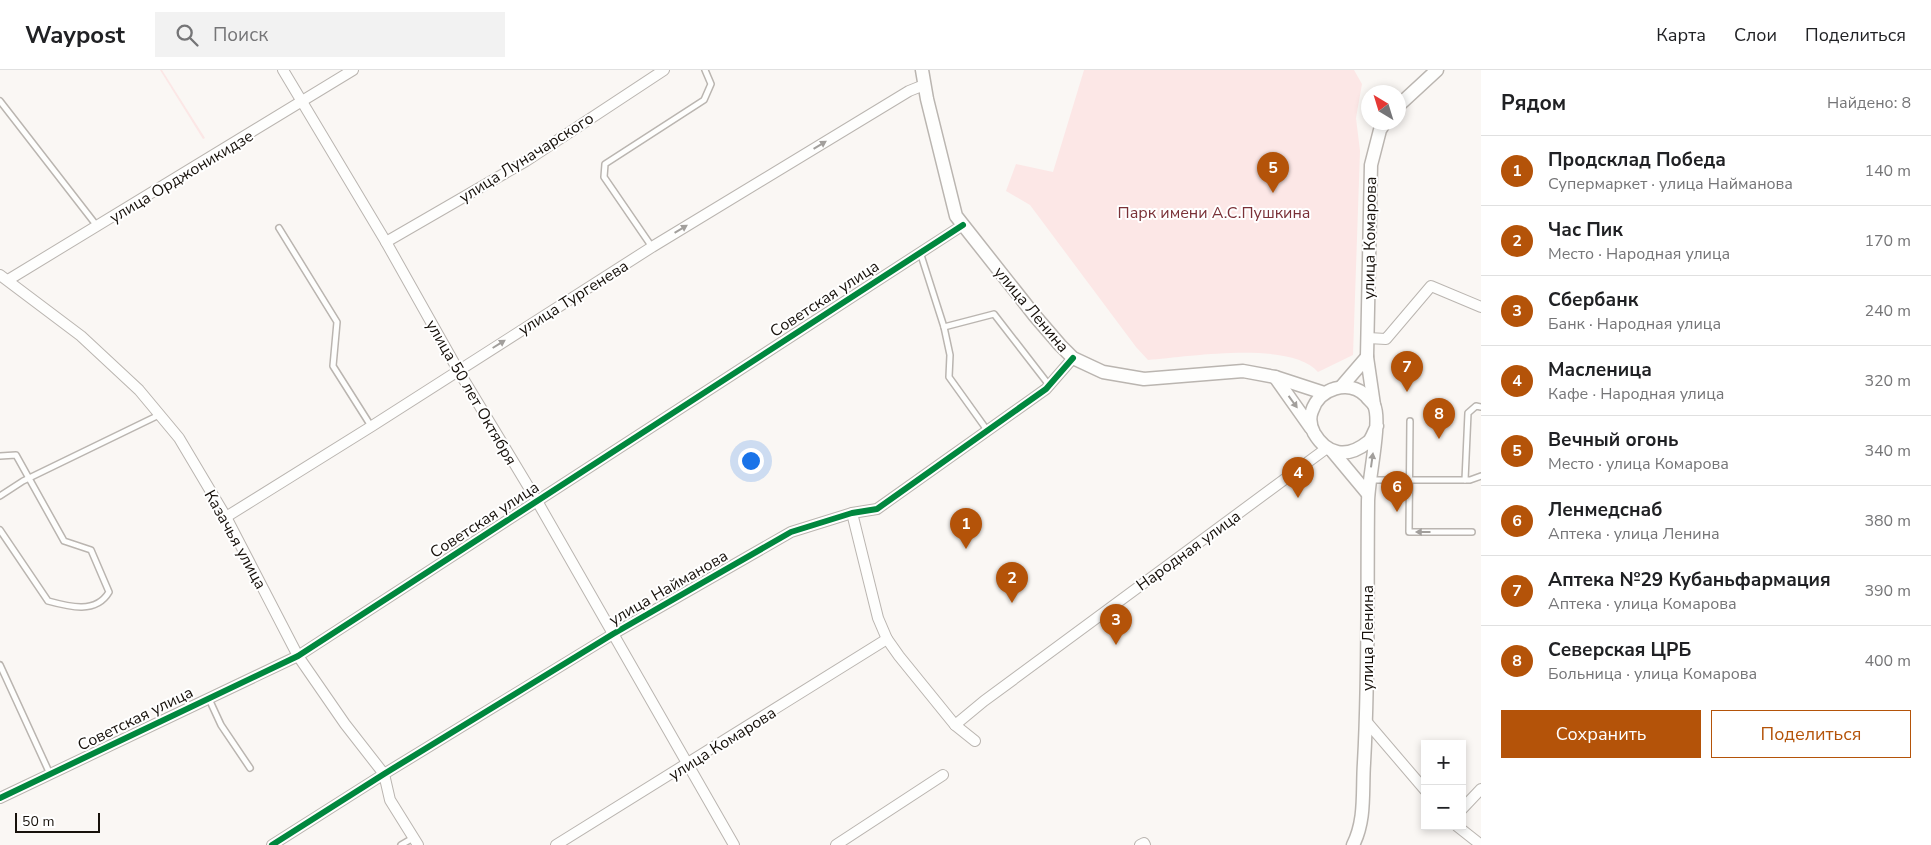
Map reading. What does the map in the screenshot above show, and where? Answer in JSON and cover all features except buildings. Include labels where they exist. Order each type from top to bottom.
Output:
[{"type":"street","name":"улица 50 лет Октября","points":[[283,70],[386,242],[458,370],[537,501],[734,845]]},
{"type":"street","name":"улица Орджоникидзе","points":[[4,278],[98,226],[353,70]]},
{"type":"street","name":"улица Луначарского","points":[[386,242],[526,161],[664,70]]},
{"type":"street","name":"улица Ленина","points":[[922,70],[956,216],[1035,316],[1073,358],[1103,372],[1144,379],[1243,371],[1275,377],[1324,393]]},
{"type":"street","points":[[1406,99],[1437,70]]},
{"type":"street","name":"улица Тургенева","points":[[226,517],[372,426],[652,246],[909,91],[924,84]]},
{"type":"street","name":"улица Комарова","points":[[1374,405],[1367,357],[1371,165],[1380,130]]},
{"type":"street","name":"Советская улица","points":[[0,798],[298,656],[963,225]]},
{"type":"street","name":"Казачья улица","points":[[4,278],[81,336],[139,390],[179,438],[226,517],[298,656],[345,724],[384,774],[390,800],[416,841]]},
{"type":"street","points":[[1368,338],[1386,339],[1432,286],[1481,307]]},
{"type":"street","points":[[1311,428],[1311,411],[1324,393],[1342,386],[1367,357]]},
{"type":"street","name":"улица Найманова","points":[[272,845],[613,634],[790,532],[852,513],[877,509],[1049,386],[1073,358]]},
{"type":"street","points":[[1275,377],[1320,444],[1330,450],[1368,494]]},
{"type":"street","points":[[1342,386],[1359,390],[1374,405],[1376,426],[1368,494]]},
{"type":"street","points":[[1330,450],[1349,452],[1369,442],[1376,426]]},
{"type":"street","name":"Народная улица","points":[[956,726],[984,701],[1330,450]]},
{"type":"street","name":"улица Ленина","points":[[1355,840],[1362,818],[1366,721],[1368,494]]},
{"type":"street","points":[[852,513],[878,618],[887,639],[956,726],[975,741]]},
{"type":"street","name":"улица Комарова","points":[[556,845],[887,639]]},
{"type":"street","points":[[1366,721],[1421,785]]},
{"type":"street","points":[[836,845],[943,775]]},
{"type":"street","points":[[1466,805],[1481,789]]},
{"type":"street","points":[[1462,830],[1481,845]]},
{"type":"street","points":[[1140,845],[1144,843],[1145,845]]},
{"type":"lane","points":[[652,246],[604,177],[605,164],[704,100],[710,84],[705,70]]},
{"type":"lane","points":[[0,101],[98,226]]},
{"type":"lane","points":[[279,228],[336,322],[333,366],[372,426]]},
{"type":"lane","points":[[920,252],[944,327],[950,355],[949,377],[987,430]]},
{"type":"lane","points":[[944,327],[994,314],[1049,386]]},
{"type":"lane","points":[[1464,480],[1468,413],[1476,406],[1481,407]]},
{"type":"lane","points":[[0,496],[30,478],[159,414]]},
{"type":"lane","points":[[1410,421],[1409,532],[1472,532]]},
{"type":"lane","points":[[0,456],[16,455],[64,541],[91,550],[109,592],[105,599],[82,609],[48,601],[0,530]]},
{"type":"lane","points":[[1369,480],[1464,480],[1481,476]]},
{"type":"lane","points":[[0,666],[50,774]]},
{"type":"lane","points":[[209,698],[220,725],[250,768]]},
{"type":"lane","points":[[401,845],[416,841]]},
{"type":"green space","points":[[160,70],[162,70],[205,138],[203,139]]},
{"type":"green space","name":"Парк имени А.С.Пушкина","points":[[1084,70],[1354,70],[1362,84],[1356,118],[1360,151],[1353,355],[1318,372],[1305,362],[1286,356],[1263,353],[1212,354],[1148,360],[1136,347],[1030,205],[1006,191],[1016,164],[1053,172]]},
{"type":"cycle path","points":[[0,798],[298,656],[963,225]]},
{"type":"cycle path","points":[[272,845],[613,634],[791,532],[852,513],[877,509],[1046,389],[1073,358]]},
{"type":"place","name":"Вечный огонь","points":[[1273,193]]},
{"type":"place","name":"Аптека №29 Кубаньфармация","points":[[1407,392]]},
{"type":"place","name":"Северская ЦРБ","points":[[1439,439]]},
{"type":"place","name":"Масленица","points":[[1298,498]]},
{"type":"place","name":"Ленмедснаб","points":[[1397,512]]},
{"type":"place","name":"Продсклад Победа","points":[[966,549]]},
{"type":"place","name":"Час Пик","points":[[1012,603]]},
{"type":"place","name":"Сбербанк","points":[[1116,645]]}]
